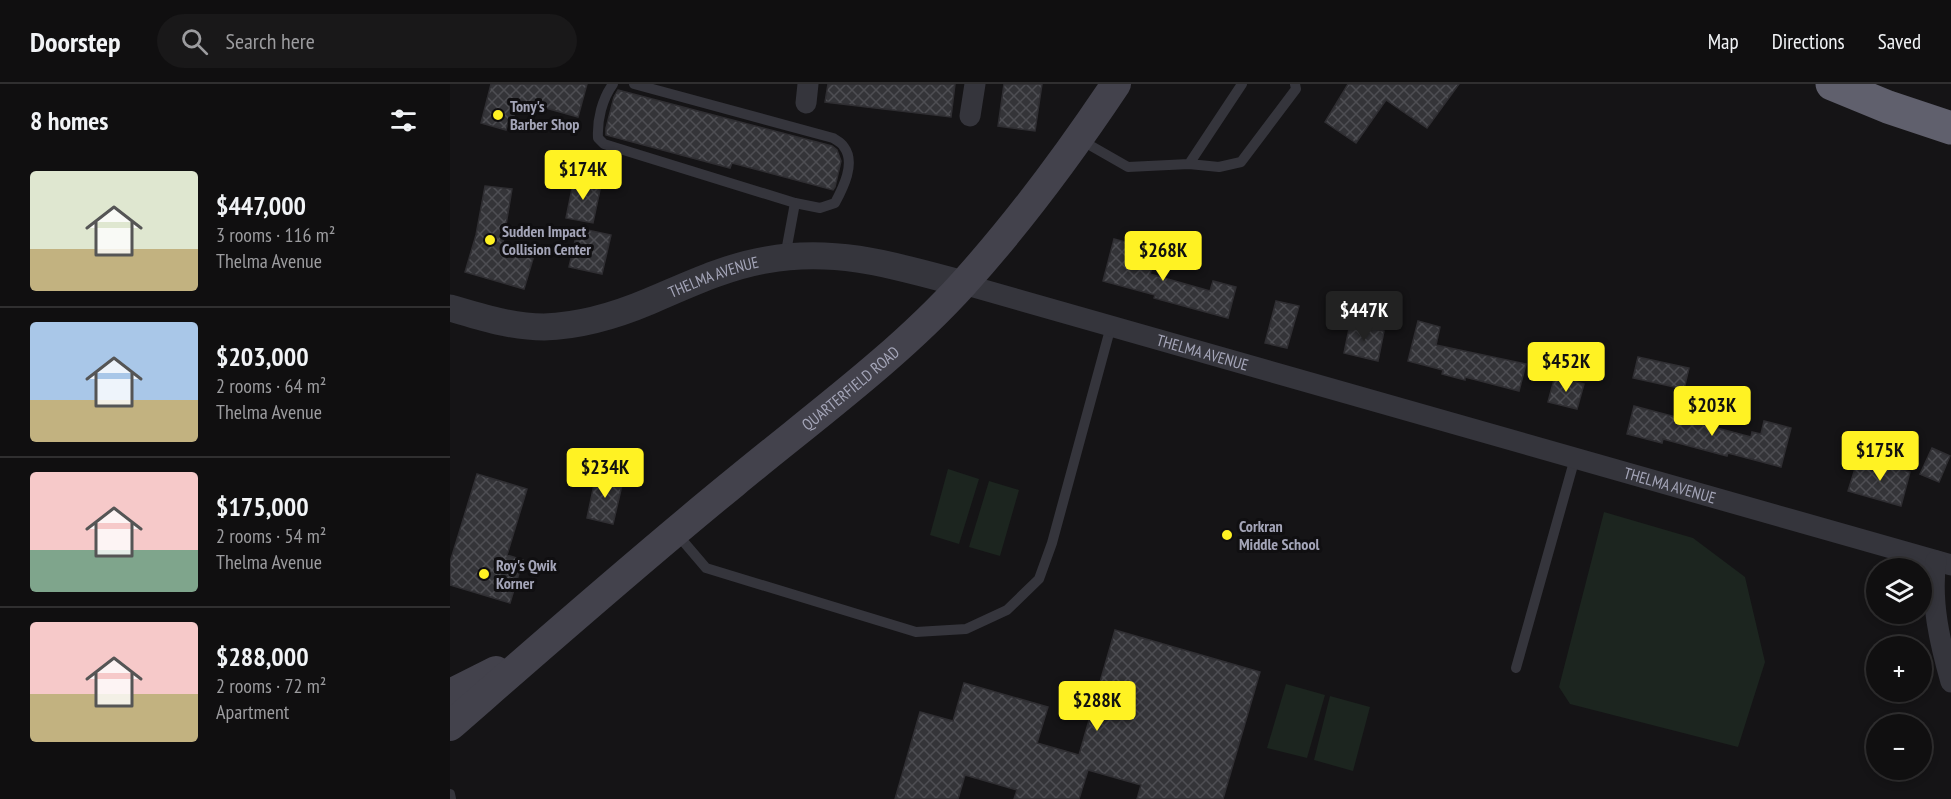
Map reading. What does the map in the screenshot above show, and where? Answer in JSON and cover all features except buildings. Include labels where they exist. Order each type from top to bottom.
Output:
[{"type":"highway","points":[[1832,84],[1888,107],[1951,128]]},
{"type":"main road","name":"QUARTERFIELD ROAD","points":[[450,726],[674,532],[916,331],[963,284],[1044,185],[1116,84]]},
{"type":"main road","name":"QUARTERFIELD ROAD","points":[[450,694],[538,648]]},
{"type":"street","points":[[970,116],[975,84]]},
{"type":"street","name":"THELMA AVENUE","points":[[450,308],[509,324],[543,327],[564,325],[588,321],[625,310],[743,265],[785,257],[824,255],[854,257],[963,284],[1944,563]]},
{"type":"street","points":[[1944,563],[1934,593],[1940,637],[1951,681]]},
{"type":"lane","points":[[612,84],[606,93],[597,128],[598,138],[604,144],[795,203],[820,208],[835,203],[846,182],[848,157],[844,146],[832,138],[634,84]]},
{"type":"lane","points":[[1189,164],[1242,84]]},
{"type":"lane","points":[[1079,138],[1128,166],[1189,164],[1219,167],[1241,162],[1296,89],[1295,84]]},
{"type":"lane","points":[[785,257],[795,203]]},
{"type":"lane","points":[[674,532],[706,568],[916,632],[966,629],[1007,610],[1039,579],[1052,543],[1111,326]]},
{"type":"lane","points":[[1516,668],[1575,458]]},
{"type":"lane","points":[[450,794],[451,799]]},
{"type":"shaded area","points":[[948,469],[979,479],[959,544],[930,535]]},
{"type":"shaded area","points":[[989,481],[1019,490],[1000,556],[969,547]]},
{"type":"shaded area","points":[[1604,512],[1693,538],[1745,577],[1765,662],[1738,747],[1570,704],[1559,687]]},
{"type":"shaded area","points":[[1286,684],[1325,695],[1307,758],[1267,748]]},
{"type":"shaded area","points":[[1330,696],[1370,707],[1353,771],[1314,760]]},
{"type":"place","name":"Tony's Barber Shop","points":[[498,115]]},
{"type":"place","name":"Sudden Impact Collision Center","points":[[490,240]]},
{"type":"place","name":"Corkran Middle School","points":[[1227,535]]},
{"type":"place","name":"Roy's Qwik Korner","points":[[484,574]]}]
